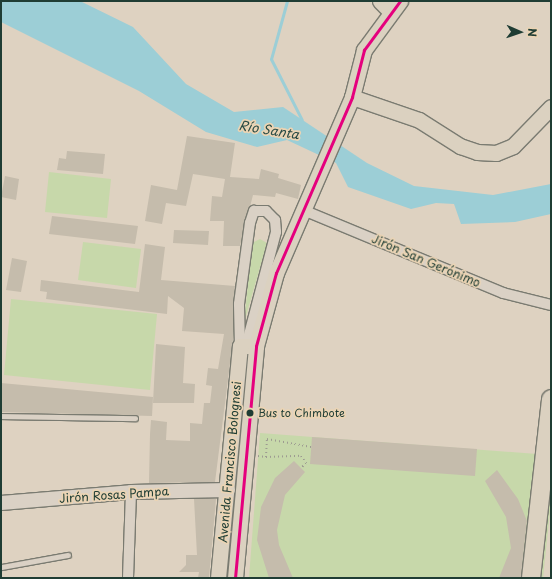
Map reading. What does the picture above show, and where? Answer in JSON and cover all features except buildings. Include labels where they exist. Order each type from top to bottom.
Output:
[{"type":"highway","points":[[531,578],[551,399]]},
{"type":"main road","name":"Avenida Francisco Bolognesi","points":[[218,578],[232,454],[243,400],[248,346],[316,174],[339,129],[352,97],[364,50],[390,4]]},
{"type":"main road","points":[[352,97],[419,120],[460,146],[477,152],[496,153],[514,146],[551,107]]},
{"type":"main road","name":"Avenida Francisco Bolognesi","points":[[235,578],[252,455],[243,400]]},
{"type":"main road","points":[[232,454],[252,455]]},
{"type":"main road","points":[[222,548],[238,549]]},
{"type":"street","name":"Jirón San Gerónimo","points":[[303,210],[503,293],[551,305]]},
{"type":"street","name":"Avenida Francisco Bolognesi","points":[[254,211],[266,211],[275,220],[276,232],[248,346],[239,304],[250,223],[254,211]]},
{"type":"street","name":"Jirón Rosas Pampa","points":[[1,503],[131,492],[228,490]]},
{"type":"street","points":[[128,578],[131,492]]},
{"type":"lane","points":[[1,416],[135,418]]},
{"type":"lane","points":[[1,567],[68,555]]},
{"type":"path","points":[[266,456],[266,439],[311,447]]},
{"type":"path","points":[[252,455],[301,456],[306,463],[301,468]]},
{"type":"green space","points":[[49,172],[111,179],[107,218],[45,212]]},
{"type":"green space","points":[[260,239],[267,243],[244,323],[252,243]]},
{"type":"green space","points":[[83,242],[141,249],[136,288],[78,280]]},
{"type":"green space","points":[[11,299],[157,314],[150,390],[4,375]]},
{"type":"green space","points":[[551,426],[551,502],[543,578],[534,578]]},
{"type":"green space","points":[[260,433],[537,454],[525,578],[249,578]]},
{"type":"water","name":"Río Santa","points":[[1,1],[80,1],[133,27],[186,84],[234,112],[283,107],[367,163],[414,186],[493,195],[551,184],[551,214],[515,222],[461,224],[454,204],[436,203],[411,209],[348,187],[336,163],[287,140],[257,147],[206,132],[139,91],[1,22]]},
{"type":"waterway","points":[[287,1],[271,59],[302,120]]},
{"type":"transit line","points":[[235,578],[256,346],[276,273],[352,97],[364,50],[400,1]]},
{"type":"place","name":"Bus to Chimbote","points":[[250,413]]}]
